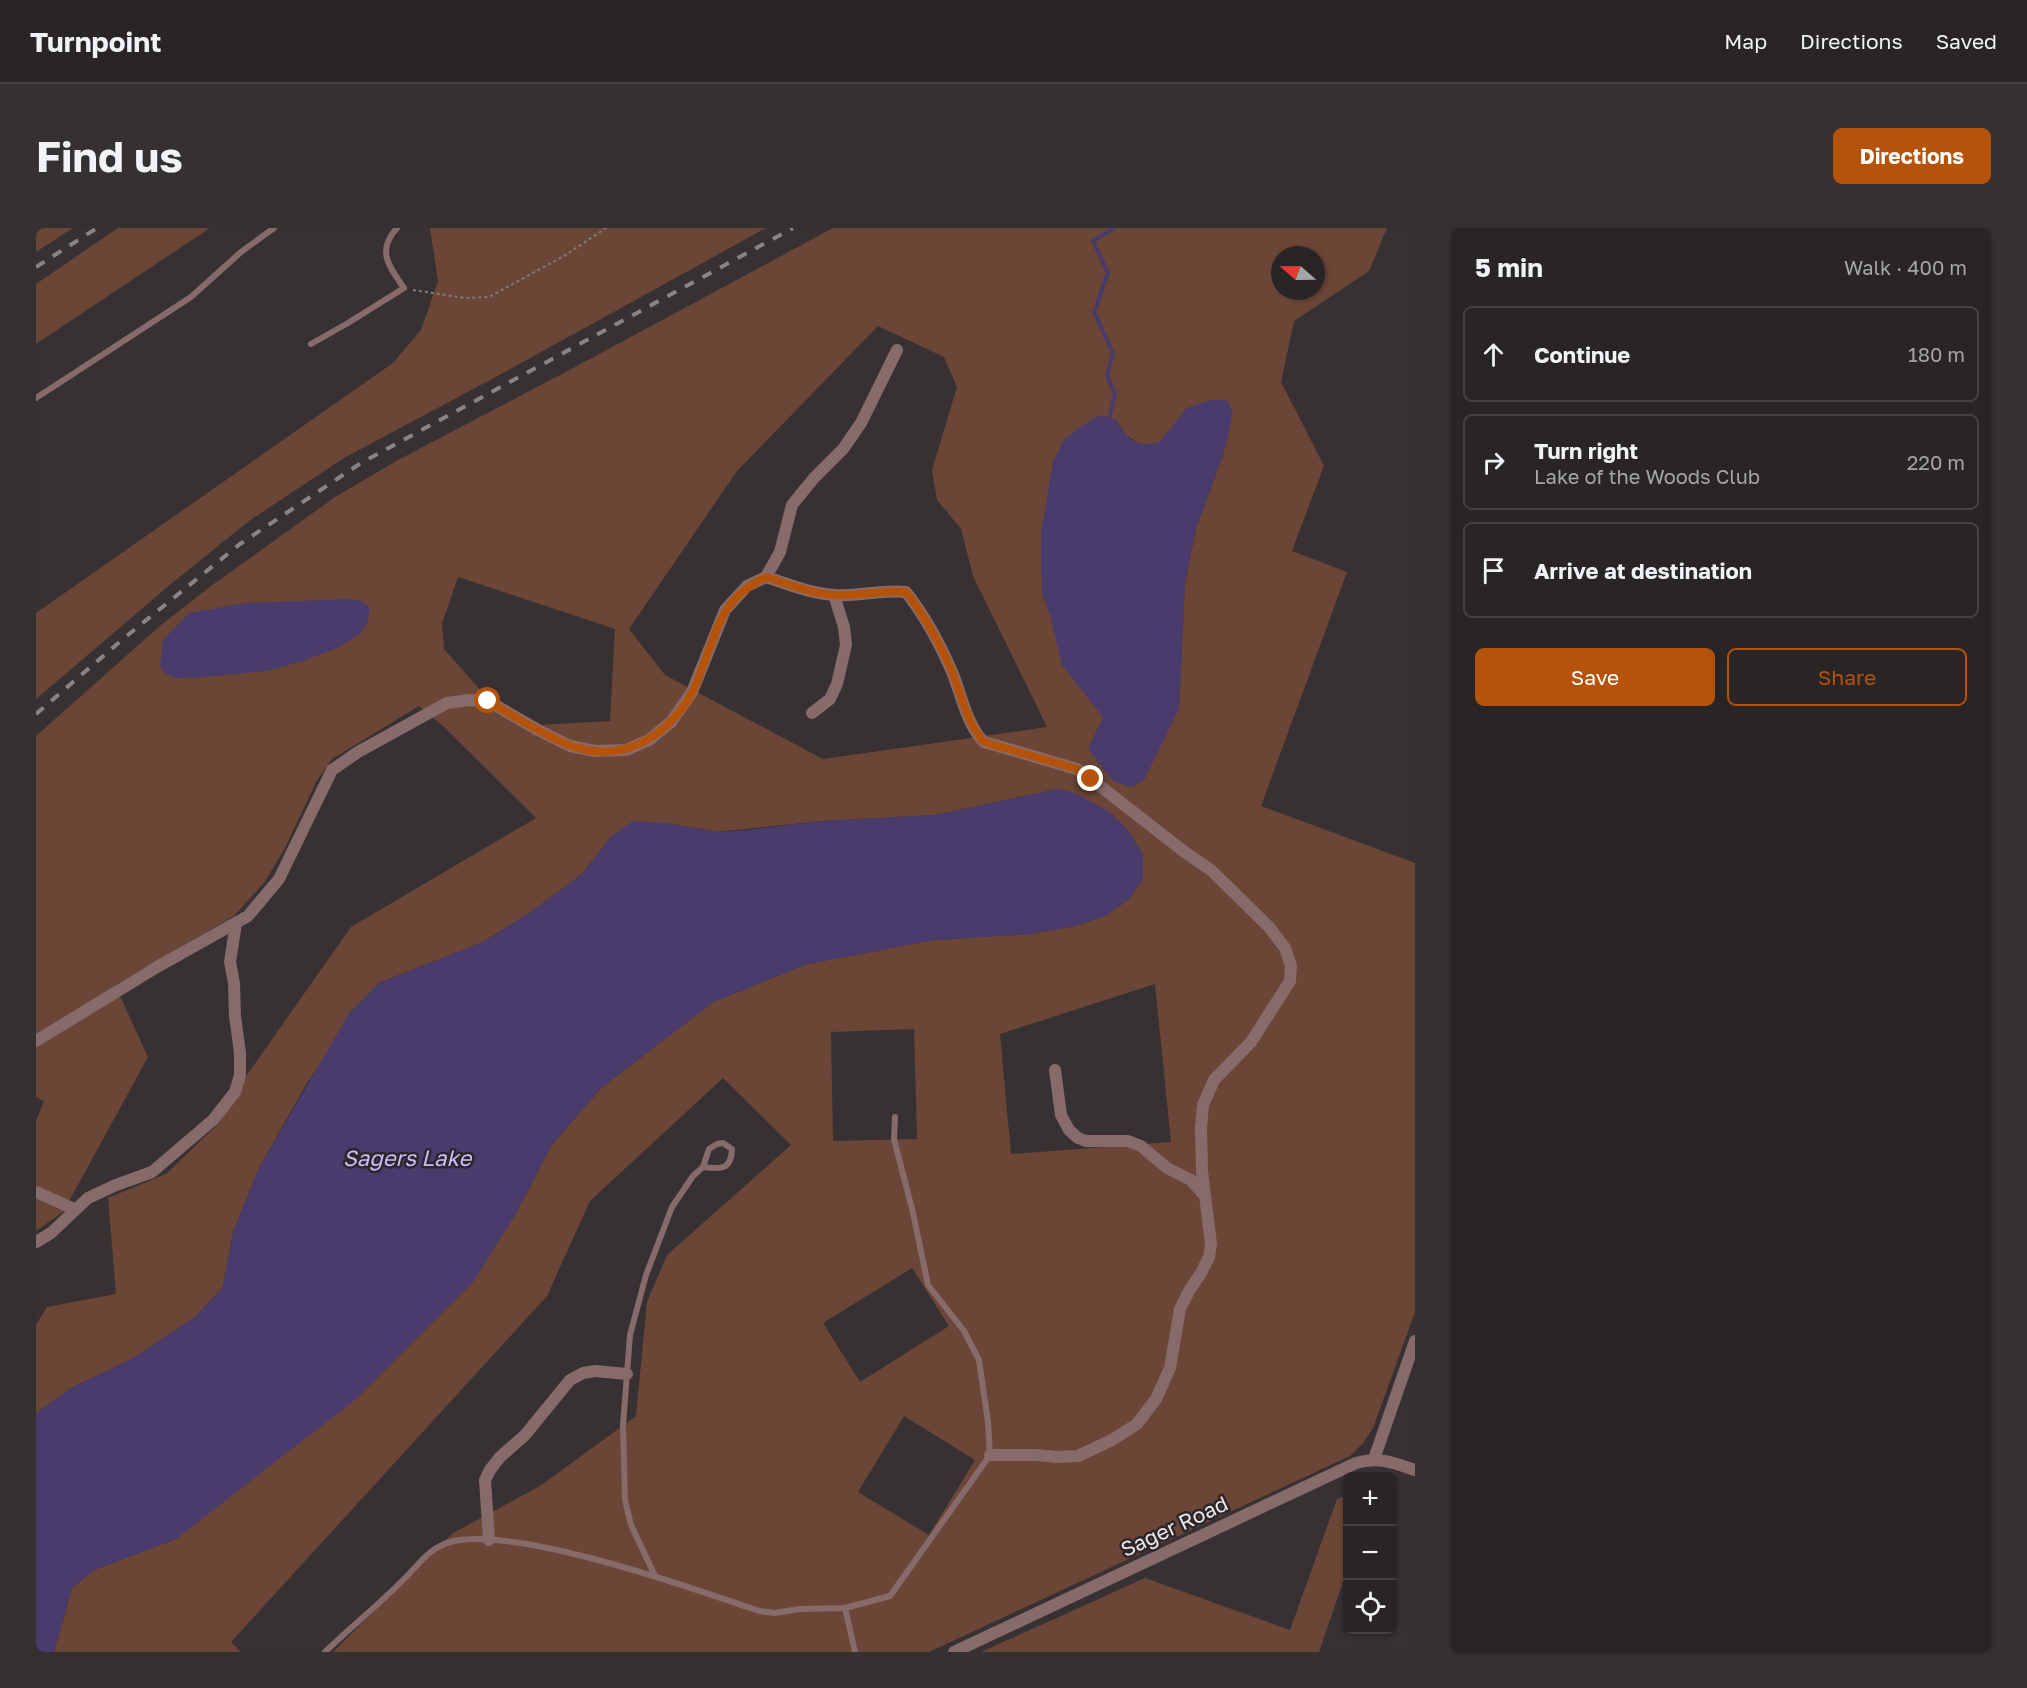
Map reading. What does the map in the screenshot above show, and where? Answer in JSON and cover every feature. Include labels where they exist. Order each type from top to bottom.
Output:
[{"type":"street","points":[[36,1041],[157,967],[249,916],[279,879],[332,770],[358,752],[447,703],[470,700],[488,701],[570,746],[595,752],[626,750],[649,740],[671,722],[692,692],[725,610],[747,586],[766,577],[780,552],[792,505],[814,478],[843,449],[861,423],[897,350]]},
{"type":"street","points":[[766,577],[834,595],[906,592],[919,609],[951,670],[976,733],[984,742],[1077,769],[1212,871],[1269,927],[1285,948],[1291,966],[1290,981],[1251,1042],[1214,1080],[1203,1105],[1202,1171],[1211,1244],[1209,1257],[1180,1309],[1170,1368],[1156,1399],[1137,1424],[1112,1440],[1078,1456],[990,1455]]},
{"type":"street","points":[[812,713],[830,699],[837,684],[846,645],[844,627],[834,595]]},
{"type":"street","points":[[36,1242],[51,1233],[88,1197],[152,1172],[213,1120],[235,1092],[240,1075],[240,1053],[230,962],[236,923]]},
{"type":"street","points":[[1055,1070],[1061,1115],[1069,1130],[1078,1138],[1086,1141],[1128,1141],[1141,1146],[1167,1168],[1191,1180],[1205,1196]]},
{"type":"street","points":[[36,1192],[74,1209]]},
{"type":"street","points":[[1415,1341],[1374,1459],[1415,1470]]},
{"type":"street","points":[[489,1540],[485,1480],[495,1464],[525,1435],[570,1380],[583,1373],[595,1371],[627,1374]]},
{"type":"street","name":"Sager Road","points":[[954,1652],[1277,1499],[1356,1463],[1374,1459]]},
{"type":"lane","points":[[36,398],[191,297],[241,252],[274,228]]},
{"type":"lane","points":[[311,344],[404,288],[389,267],[385,250],[390,235],[397,228]]},
{"type":"lane","points":[[325,1652],[409,1574],[422,1558],[443,1544],[471,1538],[519,1542],[655,1576],[759,1611],[845,1608],[890,1596],[990,1455],[988,1422],[979,1360],[964,1330],[928,1285],[894,1139],[894,1117]]},
{"type":"lane","points":[[655,1576],[631,1525],[625,1500],[623,1425],[630,1335],[646,1275],[672,1207],[693,1176],[703,1167],[709,1149],[723,1143],[732,1149],[732,1158],[727,1166],[718,1169],[703,1167]]},
{"type":"lane","points":[[845,1608],[855,1652]]},
{"type":"path","points":[[404,288],[465,298],[489,297],[564,256],[606,228]]},
{"type":"shaded area","points":[[36,228],[73,228],[36,252]]},
{"type":"shaded area","points":[[118,228],[210,228],[36,344],[36,284]]},
{"type":"shaded area","points":[[430,228],[766,228],[344,458],[249,521],[36,699],[36,613],[393,363],[421,330],[438,281]]},
{"type":"shaded area","points":[[833,228],[1387,228],[1369,271],[1294,321],[1281,382],[1324,466],[1292,551],[1347,572],[1261,806],[1415,863],[1415,1312],[1373,1428],[1364,1442],[1350,1456],[929,1652],[333,1652],[453,1533],[540,1486],[636,1416],[647,1302],[667,1255],[791,1145],[723,1078],[590,1201],[547,1296],[231,1642],[241,1652],[54,1652],[72,1588],[94,1570],[176,1539],[515,1215],[551,1146],[601,1088],[713,1002],[807,964],[933,940],[1029,934],[1075,926],[1105,916],[1128,900],[1143,879],[1143,854],[1058,789],[935,815],[823,821],[717,832],[665,823],[611,837],[582,874],[531,912],[483,942],[379,983],[307,1083],[259,1168],[233,1232],[223,1287],[195,1317],[132,1359],[73,1387],[36,1413],[36,1325],[47,1307],[116,1294],[108,1198],[166,1174],[217,1125],[249,1072],[351,927],[536,818],[444,727],[419,706],[332,759],[316,782],[285,848],[264,883],[234,916],[115,985],[148,1057],[63,1212],[36,1231],[36,1121],[44,1101],[36,1097],[36,736],[161,625],[211,586],[335,497],[398,460]],"holes":[[[878,326],[944,357],[957,387],[932,470],[937,500],[961,529],[973,576],[1047,727],[823,759],[665,675],[629,629],[737,471]],[[1187,408],[1223,455],[1196,528],[1185,582],[1179,709],[1098,730],[1103,717],[1049,612],[1042,593],[1116,420],[1126,435],[1141,445],[1160,443]],[[458,577],[615,629],[610,721],[541,725],[483,693],[444,649],[442,624]],[[1155,984],[1171,1142],[1011,1154],[1000,1034]],[[914,1029],[917,1139],[833,1141],[831,1032]],[[912,1268],[949,1326],[860,1382],[823,1323]],[[904,1416],[975,1460],[929,1535],[858,1492]]]},
{"type":"shaded area","points":[[1343,1497],[1343,1582],[1319,1652],[981,1652],[1145,1578],[1290,1630],[1337,1499]]},
{"type":"water","points":[[1211,400],[1227,400],[1233,413],[1223,455],[1196,528],[1185,582],[1179,709],[1144,780],[1131,787],[1113,781],[1088,749],[1103,717],[1062,665],[1042,593],[1041,533],[1053,462],[1064,440],[1100,415],[1116,420],[1133,441],[1144,444],[1159,443],[1187,408]]},
{"type":"water","points":[[347,599],[362,601],[370,608],[368,621],[360,634],[339,647],[306,660],[267,671],[205,677],[176,678],[166,674],[160,666],[163,640],[189,613],[245,603]]},
{"type":"water","name":"Sagers Lake","points":[[1058,789],[1075,793],[1107,810],[1128,830],[1143,854],[1143,879],[1128,900],[1105,916],[1075,926],[1029,934],[933,940],[807,964],[713,1002],[601,1088],[551,1146],[515,1215],[473,1282],[356,1399],[176,1539],[94,1570],[72,1588],[54,1652],[36,1652],[36,1413],[73,1387],[132,1359],[195,1317],[223,1287],[233,1232],[259,1168],[350,1012],[379,983],[483,942],[531,912],[582,874],[611,837],[633,821],[665,823],[717,832],[747,830],[823,821],[935,815]]},
{"type":"waterway","points":[[1108,423],[1115,394],[1107,375],[1113,353],[1094,312],[1108,273],[1093,241],[1114,228]]},
{"type":"railway","points":[[36,267],[97,228]]},
{"type":"railway","points":[[36,714],[123,639],[240,544],[361,463],[793,228]]},
{"type":"route","points":[[488,701],[570,746],[595,752],[626,750],[649,740],[671,722],[692,692],[725,610],[747,586],[766,577],[808,590],[834,595],[906,592],[919,609],[951,670],[976,733],[984,742],[1077,769],[1091,779]]}]
